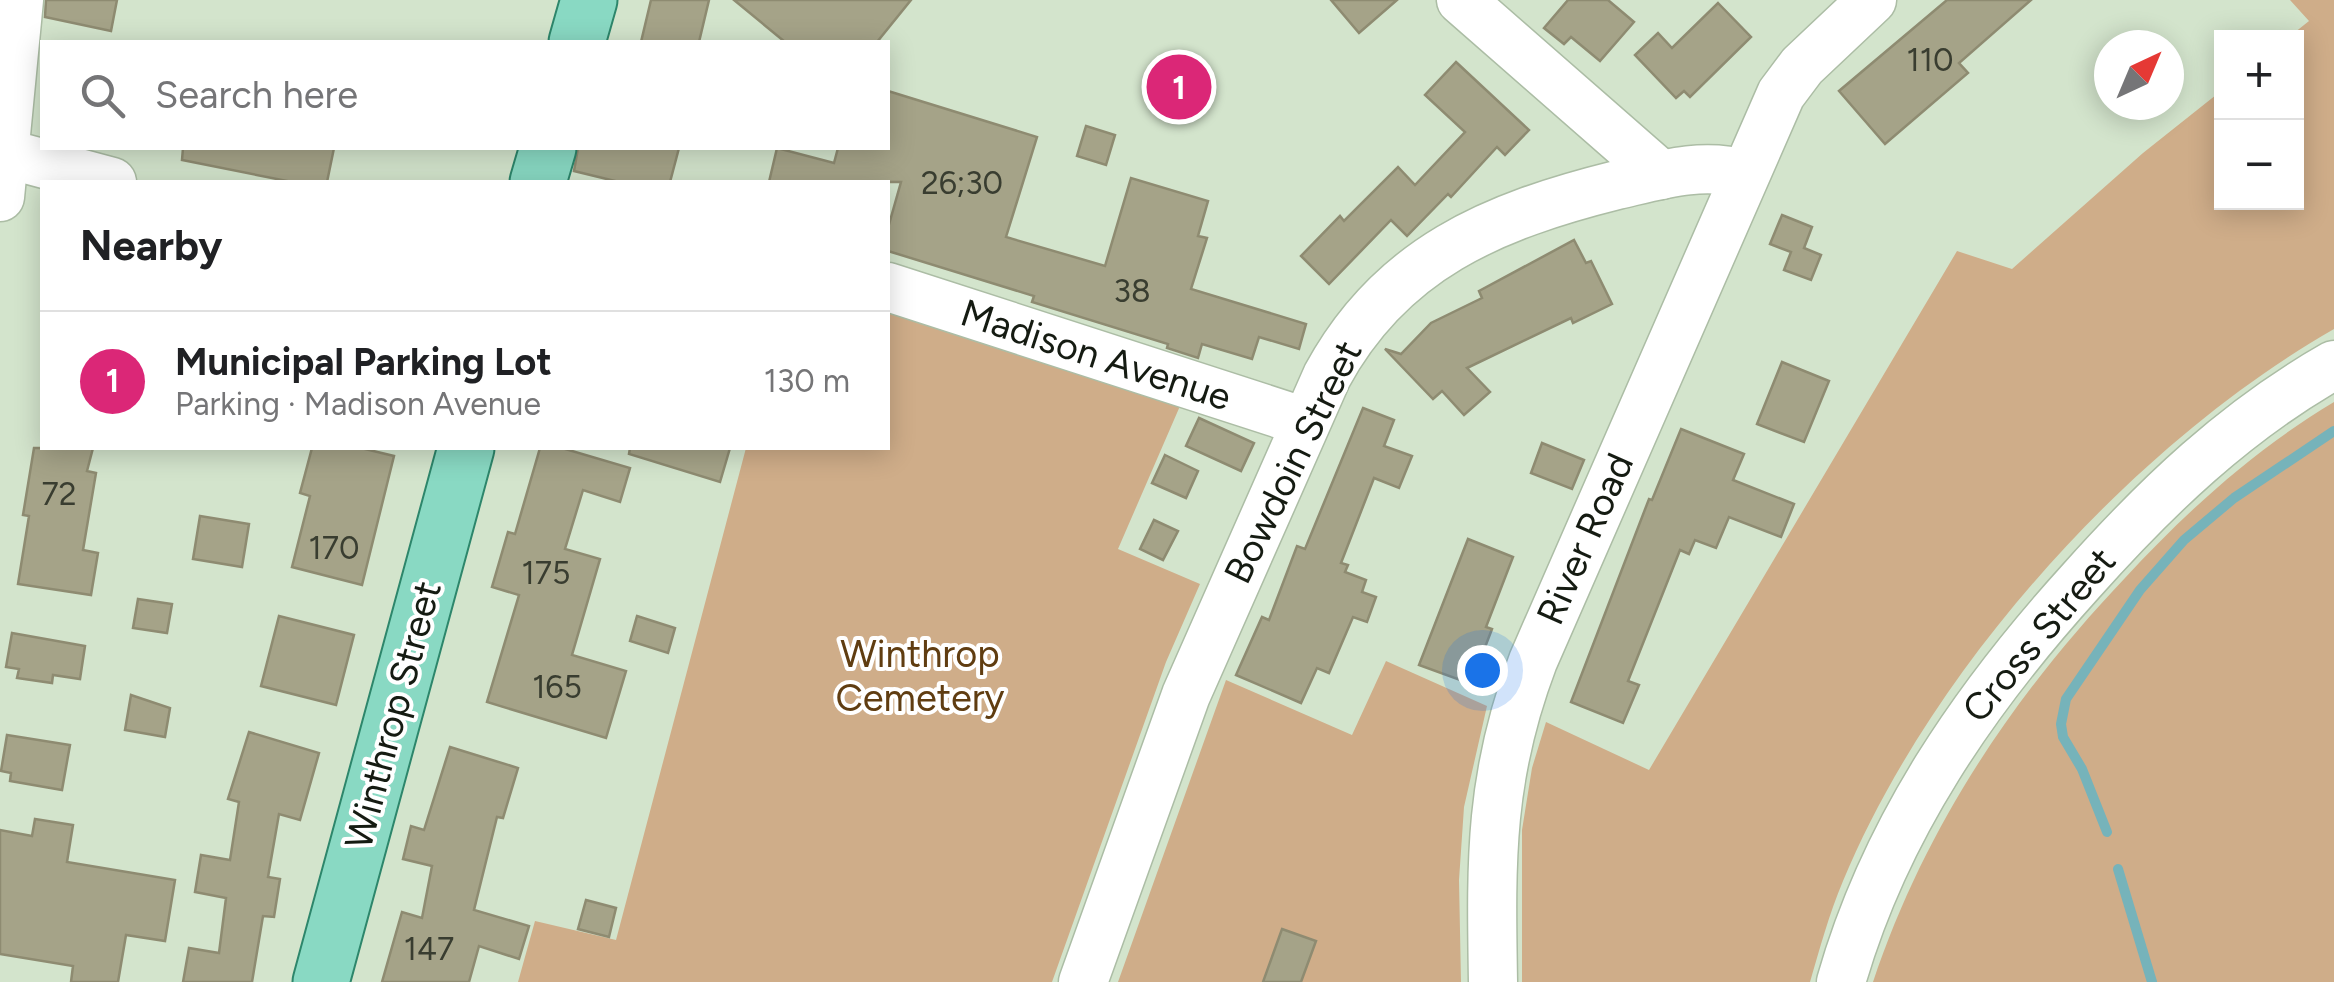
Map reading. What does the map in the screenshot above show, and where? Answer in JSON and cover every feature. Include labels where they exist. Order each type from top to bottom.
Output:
[{"type":"main road","points":[[579,40],[589,0]]},
{"type":"main road","name":"Winthrop Street","points":[[321,982],[465,450]]},
{"type":"street","points":[[19,0],[1,167],[97,180]]},
{"type":"street","points":[[1461,0],[1660,175]]},
{"type":"street","points":[[1745,174],[1791,78],[1872,0]]},
{"type":"street","name":"Bowdoin Street","points":[[1083,982],[1191,682],[1305,422],[1337,357],[1360,324],[1386,294],[1434,256],[1484,228],[1536,207],[1660,175],[1710,168],[1745,174]]},
{"type":"street","name":"River Road","points":[[1493,982],[1492,839],[1500,769],[1514,714],[1545,631],[1745,174]]},
{"type":"street","name":"Madison Avenue","points":[[890,288],[1305,422]]},
{"type":"street","name":"Cross Street","points":[[1840,982],[1868,900],[1895,842],[1950,746],[2008,665],[2111,548],[2185,472],[2262,410],[2334,365]]},
{"type":"green space","points":[[2290,0],[2334,0],[2334,329],[2259,377],[2185,434],[2114,498],[2046,568],[1984,643],[1929,721],[1881,801],[1838,893],[1810,982],[1522,982],[1522,830],[1532,768],[1546,722],[1649,770],[1957,251],[2012,269],[2143,153],[2214,97],[2214,210],[2304,210],[2304,30],[2298,30],[2309,21]]},
{"type":"green space","name":"Winthrop Cemetery","points":[[890,312],[1180,406],[1118,549],[1200,584],[1166,662],[1052,982],[518,982],[535,921],[616,940],[745,450],[890,450]]},
{"type":"green space","points":[[2334,402],[2334,982],[1873,982],[1894,925],[1946,817],[1976,766],[2046,669],[2125,578],[2198,505],[2276,440]]},
{"type":"green space","points":[[1386,661],[1487,706],[1464,807],[1459,880],[1461,982],[1118,982],[1226,680],[1352,735]]},
{"type":"building","points":[[46,0],[117,0],[111,31],[45,17]]},
{"type":"building","points":[[651,0],[709,0],[699,40],[641,40]]},
{"type":"building","points":[[734,0],[911,0],[879,40],[783,40]]},
{"type":"building","points":[[1331,0],[1397,0],[1359,33]]},
{"type":"building","points":[[1568,0],[1608,0],[1634,22],[1600,61],[1571,37],[1564,44],[1544,28]]},
{"type":"building","points":[[1947,0],[2031,0],[1959,63],[1968,73],[1885,144],[1839,91]]},
{"type":"building","points":[[1718,3],[1751,37],[1690,97],[1684,91],[1676,98],[1635,55],[1658,33],[1672,48]]},
{"type":"building","points":[[1456,62],[1529,130],[1505,155],[1497,147],[1451,197],[1448,194],[1407,236],[1391,220],[1329,284],[1301,256],[1340,216],[1344,221],[1398,167],[1415,185],[1465,132],[1425,95]]},
{"type":"building","points":[[890,92],[1037,137],[1006,237],[1105,266],[1131,178],[1208,201],[1198,236],[1207,238],[1191,289],[1306,324],[1299,349],[1259,337],[1252,359],[1202,344],[1198,358],[1167,348],[1168,344],[1032,302],[1034,296],[890,252],[890,221],[901,182],[769,180],[777,150],[834,163],[837,150],[890,150]]},
{"type":"building","points":[[1086,126],[1115,135],[1106,165],[1077,156]]},
{"type":"building","points":[[183,150],[334,150],[327,180],[282,180],[182,160]]},
{"type":"building","points":[[578,150],[678,150],[671,180],[611,180],[574,171]]},
{"type":"building","points":[[1782,215],[1812,227],[1804,248],[1821,255],[1811,280],[1784,270],[1791,252],[1770,244]]},
{"type":"building","points":[[1574,240],[1586,263],[1591,261],[1612,304],[1573,323],[1571,318],[1467,368],[1490,392],[1464,415],[1442,391],[1433,399],[1385,349],[1401,354],[1431,323],[1482,298],[1479,291]]},
{"type":"building","points":[[1782,362],[1829,381],[1804,442],[1757,424]]},
{"type":"building","points":[[1363,408],[1394,420],[1384,446],[1412,456],[1399,488],[1374,478],[1341,563],[1348,565],[1345,572],[1366,580],[1362,592],[1376,597],[1367,622],[1353,617],[1329,673],[1317,668],[1301,703],[1236,675],[1262,617],[1269,620],[1297,546],[1305,549]]},
{"type":"building","points":[[1199,418],[1254,443],[1241,471],[1186,446]]},
{"type":"building","points":[[1681,429],[1744,454],[1733,480],[1794,504],[1781,537],[1729,517],[1716,548],[1695,540],[1689,554],[1680,550],[1628,681],[1639,685],[1623,723],[1571,702],[1649,499],[1652,500]]},
{"type":"building","points":[[1542,443],[1584,460],[1572,489],[1531,473]]},
{"type":"building","points":[[34,448],[92,450],[87,471],[96,473],[83,550],[98,553],[91,595],[18,584],[29,516],[23,515]]},
{"type":"building","points":[[311,450],[369,450],[394,456],[362,585],[292,567],[310,496],[300,493]]},
{"type":"building","points":[[539,450],[569,450],[630,468],[620,502],[583,490],[565,549],[600,559],[572,655],[626,671],[606,738],[487,702],[519,595],[492,587],[508,532],[515,534]]},
{"type":"building","points":[[630,450],[729,450],[720,482],[629,454]]},
{"type":"building","points":[[1165,455],[1198,471],[1186,498],[1152,483]]},
{"type":"building","points":[[200,516],[249,524],[242,567],[193,559]]},
{"type":"building","points":[[1154,520],[1178,531],[1163,560],[1140,549]]},
{"type":"building","points":[[1468,539],[1513,557],[1486,627],[1492,629],[1471,684],[1419,665]]},
{"type":"building","points":[[138,599],[172,604],[167,633],[133,628]]},
{"type":"building","points":[[279,616],[354,635],[336,705],[261,686]]},
{"type":"building","points":[[637,616],[675,628],[668,653],[630,641]]},
{"type":"building","points":[[12,633],[85,646],[80,679],[53,675],[52,683],[17,678],[19,669],[6,667]]},
{"type":"building","points":[[131,695],[170,708],[165,737],[125,730]]},
{"type":"building","points":[[249,732],[319,753],[300,820],[279,814],[268,877],[280,879],[274,917],[263,916],[252,982],[183,982],[189,948],[219,953],[226,898],[195,892],[201,855],[230,860],[239,802],[228,799]]},
{"type":"building","points":[[7,735],[70,745],[62,790],[10,781],[11,773],[1,771]]},
{"type":"building","points":[[450,747],[518,768],[503,818],[497,817],[474,910],[529,926],[519,959],[479,946],[469,982],[382,982],[402,912],[422,918],[432,866],[403,859],[411,826],[424,830]]},
{"type":"building","points":[[35,819],[73,825],[67,862],[175,880],[165,941],[126,935],[118,982],[71,982],[73,966],[0,954],[0,830],[32,836]]},
{"type":"building","points":[[586,900],[616,908],[609,937],[578,929]]},
{"type":"building","points":[[1282,929],[1316,941],[1301,982],[1263,982]]},
{"type":"waterway","points":[[2107,832],[2082,769],[2063,737],[2061,724],[2066,699],[2140,590],[2184,540],[2234,498],[2334,431]]},
{"type":"waterway","points":[[2118,869],[2152,982]]},
{"type":"place","name":"Municipal Parking Lot","points":[[1179,87]]}]
